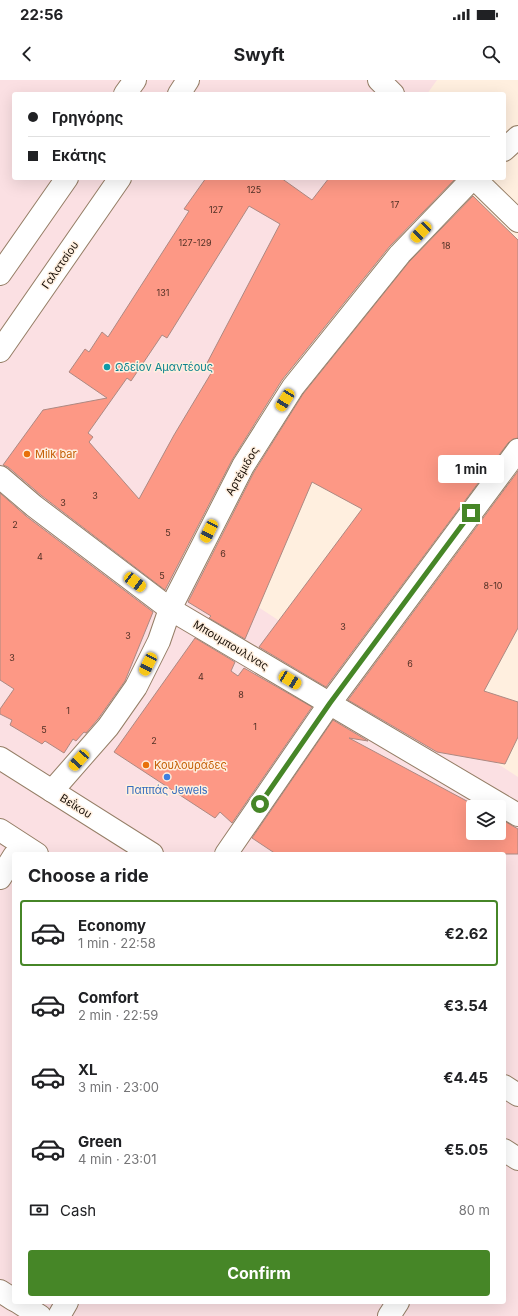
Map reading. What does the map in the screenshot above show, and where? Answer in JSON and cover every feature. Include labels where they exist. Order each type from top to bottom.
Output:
[{"type":"street","points":[[126,92],[135,80]]},
{"type":"street","points":[[180,92],[188,80]]},
{"type":"street","points":[[379,80],[391,92]]},
{"type":"street","points":[[506,148],[518,137]]},
{"type":"street","points":[[3,261],[65,180]]},
{"type":"street","name":"Γαλατσίου","points":[[0,351],[119,180]]},
{"type":"street","name":"Αρτέμιδος","points":[[52,791],[108,727],[136,687],[159,641],[170,608],[243,466],[294,387],[400,254],[472,180]]},
{"type":"street","points":[[476,180],[518,221]]},
{"type":"street","points":[[227,852],[330,703],[518,450]]},
{"type":"street","name":"Μπουμπουλίνας","points":[[0,478],[34,506],[170,608],[518,815]]},
{"type":"street","name":"Βεΐκου","points":[[0,758],[149,852]]},
{"type":"street","points":[[0,830],[22,852]]},
{"type":"street","points":[[0,878],[12,864]]},
{"type":"street","points":[[506,1087],[518,1095]]},
{"type":"street","points":[[506,1151],[518,1159]]},
{"type":"street","points":[[0,1291],[12,1299]]},
{"type":"street","points":[[21,1304],[40,1316]]},
{"type":"street","points":[[59,1316],[67,1304]]},
{"type":"street","points":[[389,1316],[397,1304]]},
{"type":"shaded area","points":[[0,80],[437,80],[428,92],[12,92],[12,180],[370,180],[136,527],[518,777],[518,1316],[0,1316]]},
{"type":"building","points":[[205,180],[284,180],[312,200],[327,180],[454,180],[390,246],[282,380],[232,460],[165,590],[42,496],[8,467],[3,465],[43,410],[107,398],[69,372],[85,349],[89,352],[102,332],[108,337],[189,211],[184,209]],"holes":[[[249,206],[280,224],[206,365],[213,370],[174,435],[139,499],[89,442],[93,437],[88,433],[127,378],[131,381],[162,335],[167,338]]]},
{"type":"building","points":[[473,196],[518,240],[518,438],[513,439],[508,443],[326,687],[259,647],[362,509],[312,482],[245,639],[209,618],[211,616],[188,602],[254,472],[303,394],[409,262]]},
{"type":"building","points":[[518,471],[518,628],[484,691],[518,702],[518,737],[505,764],[437,752],[348,700]]},
{"type":"building","points":[[0,493],[26,516],[153,612],[125,681],[98,719],[86,733],[84,732],[76,741],[73,739],[64,753],[45,741],[42,744],[10,725],[12,720],[0,714],[0,709],[14,689],[0,680]]},
{"type":"building","points":[[195,638],[235,662],[231,671],[238,676],[244,668],[312,707],[232,823],[220,812],[215,818],[114,752]]},
{"type":"building","points":[[333,720],[368,741],[349,738],[466,801],[466,840],[506,840],[506,822],[518,829],[518,854],[506,854],[506,852],[273,852],[252,838]]},
{"type":"place","name":"Ωδείον Αμαντέους","points":[[107,367]]},
{"type":"place","name":"Milk bar","points":[[27,454]]},
{"type":"place","name":"Κουλουράδες","points":[[146,765]]},
{"type":"place","name":"Παππάς Jewels","points":[[167,777]]},
{"type":"route","points":[[260,804],[330,703],[471,513]]}]
